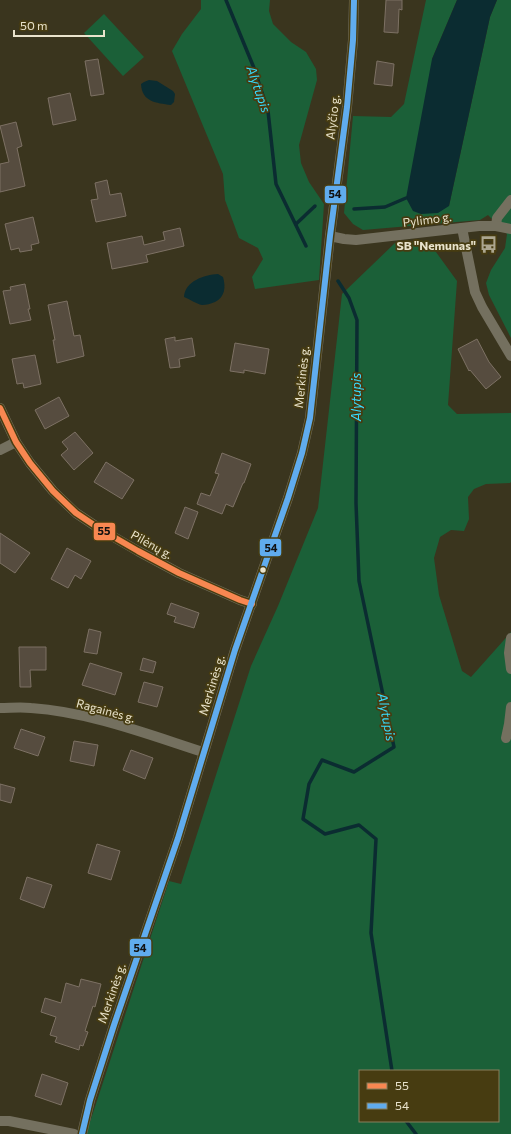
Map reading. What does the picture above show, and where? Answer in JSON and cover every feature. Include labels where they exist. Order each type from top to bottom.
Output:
[{"type":"street","name":"Alyčio g.","points":[[330,236],[347,107],[353,40],[354,0]]},
{"type":"street","points":[[496,226],[498,218],[511,200]]},
{"type":"street","name":"Pylimo g.","points":[[330,236],[356,240],[480,226],[496,226],[511,229]]},
{"type":"street","points":[[462,228],[475,292],[482,307],[511,356]]},
{"type":"street","name":"Merkinės g.","points":[[82,1134],[90,1100],[178,838],[235,650],[252,604],[302,453],[310,418],[330,236]]},
{"type":"street","name":"Pilėnų g.","points":[[0,408],[16,442],[30,462],[53,491],[76,513],[100,529],[179,573],[252,604]]},
{"type":"street","points":[[0,450],[16,442]]},
{"type":"street","points":[[511,638],[509,653],[511,669]]},
{"type":"street","points":[[506,738],[511,707]]},
{"type":"street","name":"Ragainės g.","points":[[0,708],[51,710],[82,716],[126,727],[203,752]]},
{"type":"street","points":[[0,1121],[9,1121],[74,1134]]},
{"type":"green space","points":[[201,0],[270,0],[269,11],[273,24],[291,42],[306,52],[316,69],[317,80],[299,145],[301,163],[309,182],[324,204],[319,280],[255,289],[252,277],[263,259],[258,248],[239,238],[225,200],[223,174],[172,51],[182,34],[201,9]]},
{"type":"green space","points":[[426,0],[457,0],[432,59],[449,206],[490,17],[497,0],[511,0],[511,338],[489,295],[486,283],[491,270],[505,248],[507,234],[488,215],[480,220],[363,230],[353,224],[344,213],[353,116],[391,117],[404,104]]},
{"type":"green space","points":[[104,14],[144,57],[123,76],[84,33]]},
{"type":"green space","points":[[428,241],[457,281],[448,405],[457,414],[511,413],[511,482],[486,484],[474,489],[468,497],[469,519],[464,531],[451,530],[440,537],[434,558],[439,595],[462,671],[471,677],[511,632],[511,1134],[87,1134],[169,881],[181,884],[251,666],[278,606],[318,508],[342,294],[395,243]]},
{"type":"water","points":[[457,0],[497,0],[490,17],[449,206],[438,213],[421,214],[413,211],[406,198],[432,59]]},
{"type":"water","points":[[149,80],[157,81],[173,91],[175,94],[174,102],[171,105],[155,102],[144,95],[141,84]]},
{"type":"water","points":[[218,274],[223,277],[224,291],[223,295],[218,300],[210,304],[202,305],[184,297],[185,291],[196,280],[201,277]]},
{"type":"building","points":[[386,0],[402,0],[402,10],[399,9],[398,33],[384,32]]},
{"type":"building","points":[[98,59],[104,94],[91,96],[85,61]]},
{"type":"building","points":[[377,61],[394,64],[392,86],[374,84]]},
{"type":"building","points":[[70,93],[76,120],[53,125],[48,98]]},
{"type":"building","points":[[16,122],[22,146],[17,148],[25,186],[0,192],[0,164],[9,162],[0,126]]},
{"type":"building","points":[[107,180],[110,195],[121,193],[126,216],[96,222],[91,200],[98,199],[95,183]]},
{"type":"building","points":[[33,217],[39,243],[31,245],[32,250],[20,252],[19,248],[11,250],[5,224]]},
{"type":"building","points":[[180,228],[184,246],[146,255],[148,262],[112,269],[107,243],[142,236],[144,245],[165,240],[163,232]]},
{"type":"building","points":[[25,284],[31,320],[10,324],[3,291],[11,290],[10,287]]},
{"type":"building","points":[[67,301],[74,336],[80,335],[84,356],[57,363],[53,340],[55,340],[48,305]]},
{"type":"building","points":[[175,337],[175,341],[192,338],[195,356],[179,359],[180,367],[170,368],[165,339]]},
{"type":"building","points":[[477,339],[489,362],[501,377],[486,389],[470,370],[469,371],[458,349]]},
{"type":"building","points":[[235,343],[269,349],[265,374],[244,370],[244,373],[230,371]]},
{"type":"building","points":[[35,355],[41,384],[24,388],[23,383],[17,384],[12,359]]},
{"type":"building","points":[[59,397],[69,416],[45,429],[35,410]]},
{"type":"building","points":[[75,432],[93,453],[74,470],[61,455],[68,449],[62,442]]},
{"type":"building","points":[[222,453],[251,464],[233,507],[226,504],[222,514],[197,504],[201,493],[210,496],[219,474],[215,473]]},
{"type":"building","points":[[106,462],[134,480],[122,499],[94,482]]},
{"type":"building","points":[[185,507],[198,512],[188,539],[175,533]]},
{"type":"building","points":[[0,533],[30,553],[15,573],[0,563]]},
{"type":"building","points":[[67,548],[91,561],[81,579],[75,575],[68,588],[51,579]]},
{"type":"building","points":[[171,603],[199,613],[194,628],[174,622],[176,617],[167,614]]},
{"type":"building","points":[[89,629],[101,632],[97,654],[84,652]]},
{"type":"building","points":[[19,647],[46,647],[46,670],[30,670],[31,687],[20,687]]},
{"type":"building","points":[[143,658],[156,662],[153,673],[140,670]]},
{"type":"building","points":[[90,663],[122,673],[115,695],[82,685]]},
{"type":"building","points":[[144,682],[163,687],[157,707],[138,702]]},
{"type":"building","points":[[21,729],[45,737],[38,756],[14,748]]},
{"type":"building","points":[[74,741],[98,745],[94,766],[70,761]]},
{"type":"building","points":[[131,750],[153,758],[145,779],[123,770]]},
{"type":"building","points":[[0,784],[15,788],[11,803],[0,800]]},
{"type":"building","points":[[97,844],[120,851],[111,880],[88,873]]},
{"type":"building","points":[[27,877],[52,885],[44,908],[20,899]]},
{"type":"building","points":[[81,979],[101,984],[95,1007],[93,1006],[85,1031],[88,1032],[83,1046],[80,1045],[79,1050],[55,1042],[57,1037],[50,1035],[56,1017],[41,1012],[45,998],[61,1003],[66,983],[79,987]]},
{"type":"building","points":[[42,1074],[68,1083],[61,1105],[35,1096]]},
{"type":"waterway","name":"Alytupis","points":[[226,0],[254,68],[268,111],[276,184],[306,246]]},
{"type":"waterway","points":[[354,209],[385,207],[406,198]]},
{"type":"waterway","points":[[296,224],[315,206]]},
{"type":"waterway","name":"Alytupis","points":[[338,281],[349,298],[357,320],[356,503],[359,581],[394,747],[354,772],[322,760],[309,784],[303,819],[325,834],[359,825],[376,839],[371,933],[392,1070]]},
{"type":"waterway","name":"Alytupis","points":[[407,1122],[416,1134]]},
{"type":"transit line","name":"54","points":[[82,1134],[90,1100],[178,838],[235,650],[288,498],[302,453],[310,418],[330,236],[347,107],[353,40],[354,0]]},
{"type":"transit line","name":"55","points":[[0,408],[16,442],[30,463],[53,491],[76,513],[100,529],[179,573],[252,604]]},
{"type":"place","name":"SB \"Nemunas\"","points":[[489,245]]}]
